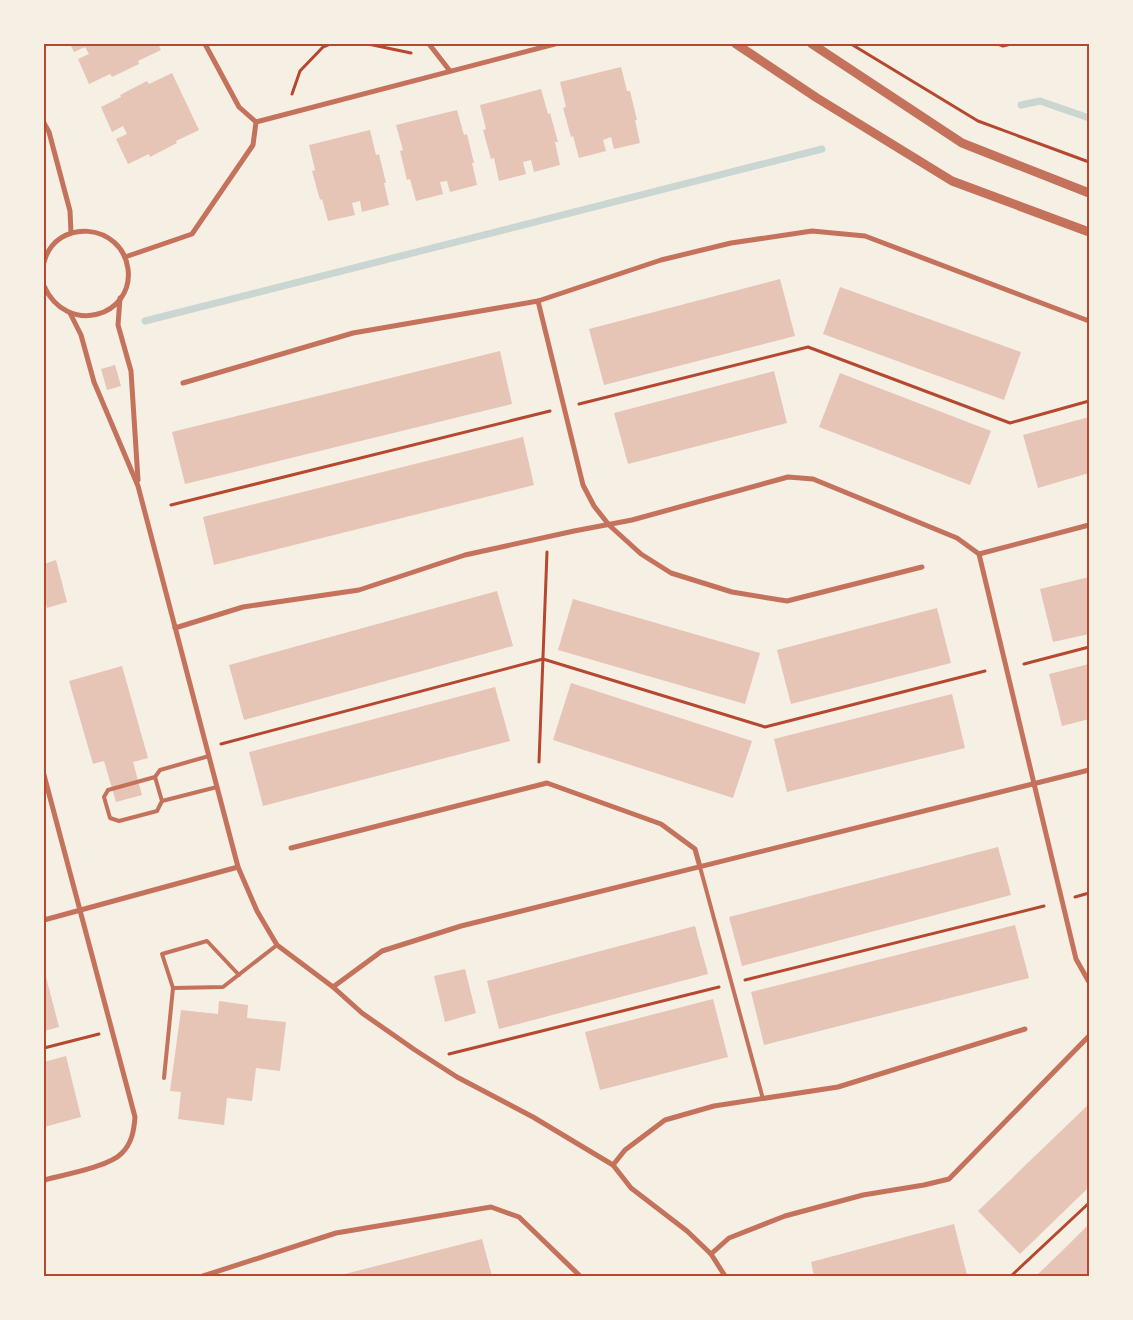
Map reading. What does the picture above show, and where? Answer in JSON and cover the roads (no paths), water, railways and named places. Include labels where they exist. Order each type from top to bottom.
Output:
[{"type":"street","points":[[205,44],[239,107],[256,122]]},
{"type":"street","points":[[429,44],[450,71]]},
{"type":"street","points":[[256,122],[555,44]]},
{"type":"street","points":[[736,44],[817,98],[952,181],[1089,232]]},
{"type":"street","points":[[812,44],[962,143],[1089,193]]},
{"type":"street","points":[[125,257],[192,234],[254,145],[256,122]]},
{"type":"street","points":[[44,123],[70,211],[71,233]]},
{"type":"street","points":[[44,262],[50,248],[60,239],[71,233],[85,230],[99,233],[111,239],[125,257],[128,270],[125,289],[120,298],[98,314],[79,316],[70,314],[58,307],[49,298],[44,286]]},
{"type":"street","points":[[183,383],[353,333],[538,301],[678,256],[731,243],[812,231],[865,236],[1089,321]]},
{"type":"street","points":[[120,298],[118,324],[130,372],[138,486]]},
{"type":"street","points":[[538,301],[584,484],[594,506],[609,525],[641,554],[671,573],[732,592],[787,602],[922,566]]},
{"type":"street","points":[[70,314],[81,335],[94,382],[138,486],[238,867],[257,911],[277,946],[334,987],[362,1013],[457,1077],[533,1117],[613,1165],[631,1188],[687,1232],[711,1254],[725,1276]]},
{"type":"street","points":[[175,628],[242,607],[359,590],[465,556],[641,518],[788,476],[822,482],[958,538],[979,554],[1076,959],[1089,982]]},
{"type":"street","points":[[979,554],[1089,525]]},
{"type":"street","points":[[334,987],[382,951],[461,926],[1089,770]]},
{"type":"street","points":[[44,775],[136,1117],[133,1134],[121,1155],[106,1163],[44,1180]]},
{"type":"street","points":[[291,848],[547,783],[661,824],[695,849],[700,867]]},
{"type":"street","points":[[44,920],[238,867]]},
{"type":"street","points":[[613,1165],[626,1150],[665,1120],[714,1106],[838,1088],[1025,1029]]},
{"type":"street","points":[[711,1254],[729,1238],[785,1216],[863,1195],[949,1179],[1089,1036]]},
{"type":"street","points":[[203,1276],[336,1233],[491,1207],[519,1217],[580,1276]]},
{"type":"lane","points":[[155,777],[162,801],[157,811],[119,821],[110,818],[104,797],[108,790],[155,777],[160,770],[209,756]]},
{"type":"lane","points":[[162,801],[217,787]]},
{"type":"lane","points":[[700,867],[763,1099]]},
{"type":"lane","points":[[164,1078],[173,988],[162,954],[207,941],[239,975]]},
{"type":"lane","points":[[173,988],[223,987],[277,946]]},
{"type":"waterway","points":[[1021,105],[1040,101],[1089,118]]},
{"type":"waterway","points":[[145,321],[822,149]]}]
